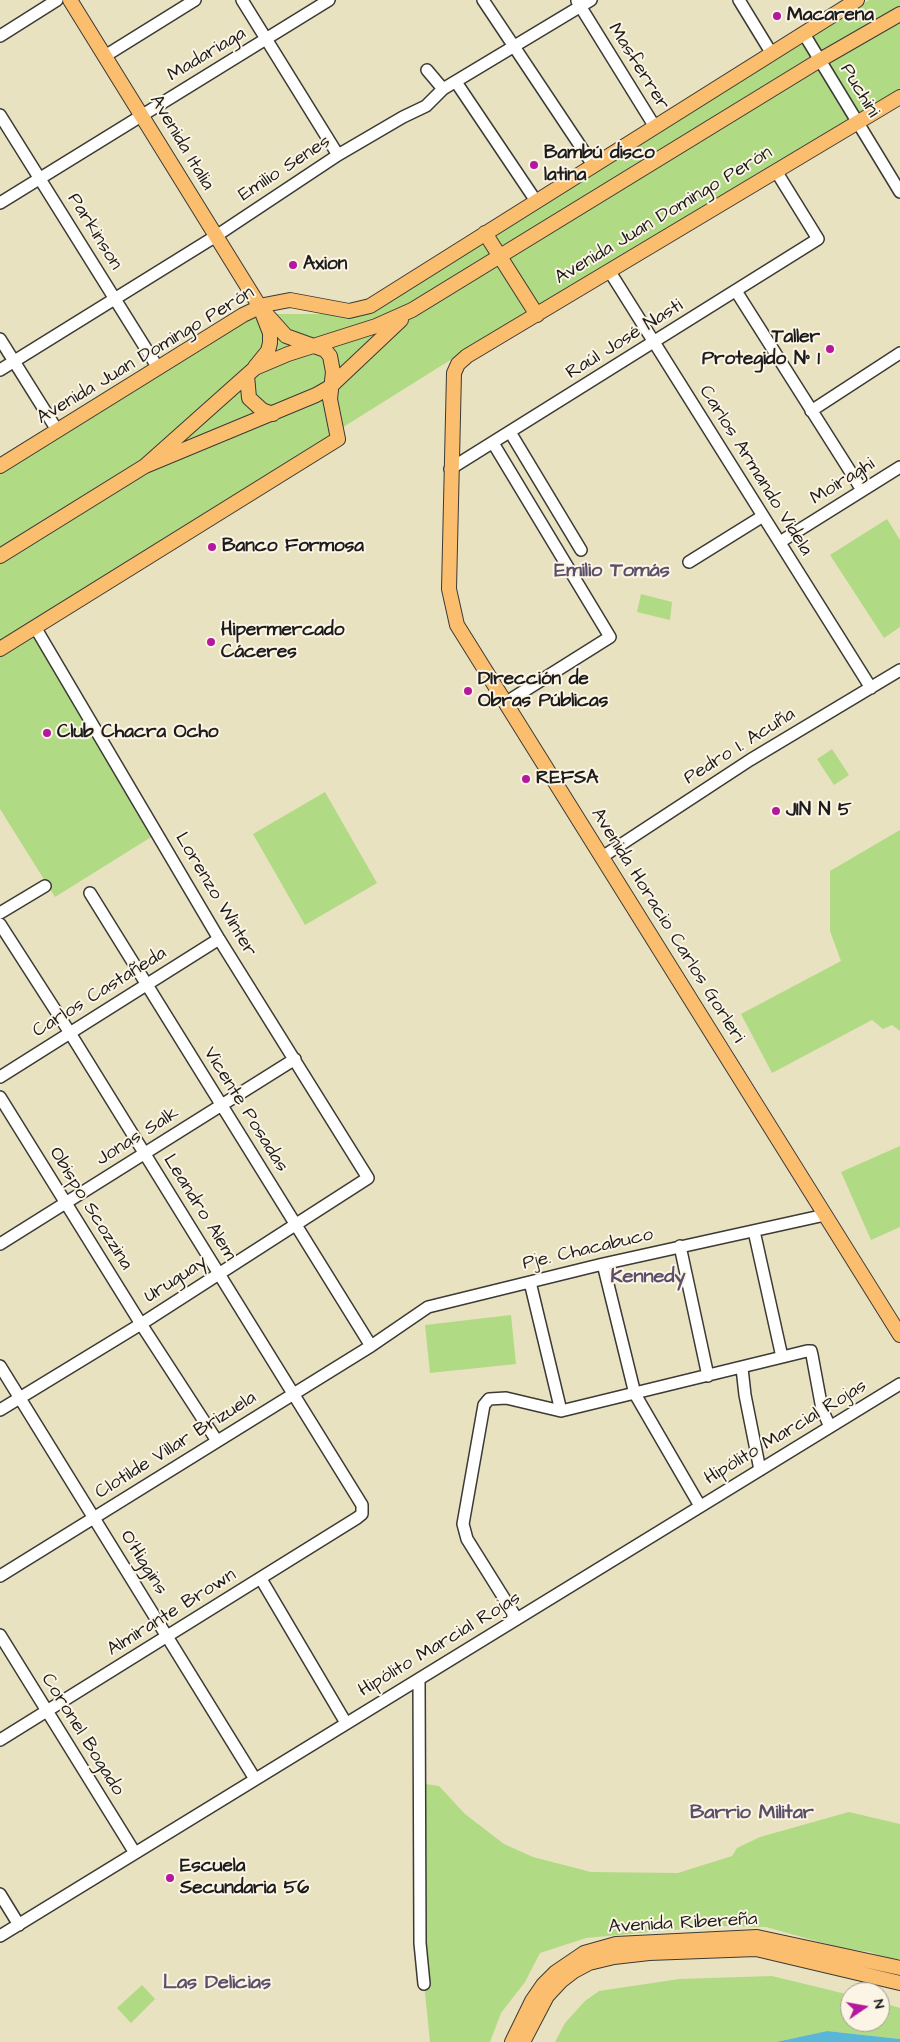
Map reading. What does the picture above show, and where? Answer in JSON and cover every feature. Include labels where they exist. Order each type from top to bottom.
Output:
[{"type":"main road","name":"Avenida Italia","points":[[70,0],[260,307],[286,336],[315,346]]},
{"type":"main road","name":"Avenida Juan Domingo Perón","points":[[0,466],[260,307],[290,300],[344,310],[362,309],[858,0]]},
{"type":"main road","points":[[145,466],[251,372],[315,346],[376,326],[412,310],[820,60],[900,14]]},
{"type":"main road","name":"Avenida Juan Domingo Perón","points":[[454,373],[458,364],[467,356],[900,97]]},
{"type":"main road","points":[[485,233],[537,315]]},
{"type":"main road","name":"Avenida Italia","points":[[251,372],[268,351],[270,343],[270,333],[260,307]]},
{"type":"main road","points":[[0,556],[145,466],[273,414],[330,387],[412,310]]},
{"type":"main road","points":[[0,649],[338,438],[332,411],[330,387],[333,364],[325,350],[315,346]]},
{"type":"main road","points":[[251,372],[249,398],[262,410],[273,414]]},
{"type":"main road","name":"Avenida Horacio Carlos Gorleri","points":[[454,373],[450,470],[449,589],[457,625],[900,1335]]},
{"type":"main road","name":"Avenida Ribereña","points":[[512,2042],[532,2001],[543,1985],[556,1972],[584,1953],[616,1944],[757,1936],[900,1968]]},
{"type":"main road","name":"Avenida Ribereña","points":[[523,2042],[547,1996],[561,1981],[589,1963],[614,1957],[658,1952],[756,1949],[900,1982]]},
{"type":"street","points":[[0,36],[57,0]]},
{"type":"street","points":[[105,56],[195,0]]},
{"type":"street","points":[[242,0],[338,155]]},
{"type":"street","name":"Madariaga","points":[[0,204],[329,0]]},
{"type":"street","points":[[482,0],[593,165]]},
{"type":"street","name":"Emilio Senes","points":[[0,370],[216,236],[338,155],[403,117],[426,106],[443,90],[514,48],[578,3],[591,0]]},
{"type":"street","points":[[739,0],[772,54]]},
{"type":"street","name":"Masferrer","points":[[578,3],[655,127]]},
{"type":"street","name":"Puchini","points":[[804,34],[900,192]]},
{"type":"street","points":[[427,70],[443,90]]},
{"type":"street","points":[[456,82],[536,201]]},
{"type":"street","name":"Parkinson","points":[[0,115],[158,368]]},
{"type":"street","name":"Raúl José Nasti","points":[[450,470],[818,239],[776,171]]},
{"type":"street","name":"Carlos Armando Videla","points":[[610,272],[871,688]]},
{"type":"street","points":[[736,291],[862,490]]},
{"type":"street","points":[[0,339],[57,430]]},
{"type":"street","points":[[812,411],[900,353]]},
{"type":"street","points":[[510,432],[581,550]]},
{"type":"street","points":[[493,443],[610,637],[505,703]]},
{"type":"street","name":"Moiraghi","points":[[780,542],[900,467]]},
{"type":"street","points":[[689,562],[763,516]]},
{"type":"street","name":"Lorenzo Winter","points":[[35,627],[219,939],[296,1059],[368,1178]]},
{"type":"street","name":"Pedro I. Acuña","points":[[602,857],[750,760],[900,670]]},
{"type":"street","points":[[0,913],[45,886]]},
{"type":"street","name":"Vicente Posadas","points":[[90,893],[370,1346]]},
{"type":"street","name":"Leandro Alem","points":[[0,924],[145,1153],[362,1505],[362,1514]]},
{"type":"street","name":"Carlos Castañeda","points":[[0,1077],[219,939]]},
{"type":"street","name":"Jonas Salk","points":[[0,1244],[296,1059]]},
{"type":"street","name":"Obispo Scozzina","points":[[0,1097],[141,1324],[217,1441]]},
{"type":"street","name":"Uruguay","points":[[0,1410],[141,1324],[368,1178]]},
{"type":"street","name":"Pje. Chacabuco","points":[[370,1346],[428,1306],[680,1246],[825,1215]]},
{"type":"street","points":[[754,1231],[782,1357]]},
{"type":"street","points":[[680,1246],[708,1376]]},
{"type":"street","points":[[603,1264],[635,1394],[700,1506]]},
{"type":"street","points":[[530,1282],[561,1411]]},
{"type":"street","name":"Clotilde Villar Brizuela","points":[[0,1576],[370,1346]]},
{"type":"street","points":[[517,1618],[467,1539],[463,1524],[484,1405],[489,1399],[506,1398],[561,1411],[811,1351],[822,1409],[830,1427]]},
{"type":"street","name":"O'Higgins","points":[[0,1366],[255,1779]]},
{"type":"street","points":[[742,1368],[744,1396],[760,1470]]},
{"type":"street","name":"Hipólito Marcial Rojas","points":[[0,1936],[900,1384]]},
{"type":"street","name":"Almirante Brown","points":[[0,1740],[261,1579],[362,1514]]},
{"type":"street","points":[[261,1579],[346,1723]]},
{"type":"street","name":"Coronel Bogado","points":[[0,1635],[135,1853]]},
{"type":"street","points":[[418,1679],[420,1943],[424,1984]]},
{"type":"street","points":[[0,1894],[19,1925]]},
{"type":"green space","points":[[869,0],[900,0],[900,90],[452,359],[0,642],[0,473],[255,314],[366,314]]},
{"type":"green space","points":[[887,519],[900,540],[900,627],[884,638],[830,555]]},
{"type":"green space","points":[[641,594],[672,602],[670,620],[637,612]]},
{"type":"green space","name":"Club Chacra Ocho","points":[[34,636],[156,834],[55,897],[0,809],[0,657]]},
{"type":"green space","points":[[832,749],[849,775],[834,785],[817,759]]},
{"type":"green space","points":[[325,792],[377,883],[305,925],[253,834]]},
{"type":"green space","points":[[900,830],[900,1031],[892,1025],[883,1029],[872,1020],[772,1073],[741,1014],[841,961],[830,931],[830,871]]},
{"type":"green space","points":[[900,1146],[900,1227],[871,1240],[841,1172]]},
{"type":"green space","points":[[511,1315],[516,1364],[430,1373],[425,1325]]},
{"type":"green space","points":[[419,1783],[439,1786],[465,1814],[504,1844],[533,1857],[591,1872],[678,1873],[732,1856],[737,1848],[760,1837],[849,1812],[900,1824],[900,1959],[889,1959],[870,1952],[841,1948],[766,1927],[716,1926],[586,1938],[540,1953],[525,1982],[501,2013],[490,2042],[430,2042],[420,1943]]},
{"type":"green space","points":[[772,1976],[840,1993],[840,2032],[890,2032],[890,2005],[900,2008],[900,2039],[827,2031],[776,2042],[555,2042],[565,2023],[585,2001],[599,1991],[679,1979]]},
{"type":"green space","points":[[142,1985],[155,1999],[131,2023],[117,2008]]},
{"type":"water","points":[[827,2031],[900,2039],[900,2042],[776,2042]]},
{"type":"place","name":"Macarena","points":[[777,16]]},
{"type":"place","name":"Bambú disco latina","points":[[534,165]]},
{"type":"place","name":"Axion","points":[[293,265]]},
{"type":"place","name":"Taller Protegido N° 1","points":[[830,349]]},
{"type":"place","name":"Banco Formosa","points":[[212,547]]},
{"type":"place","name":"Hipermercado Cáceres","points":[[211,642]]},
{"type":"place","name":"DIrección de Obras Públicas","points":[[468,691]]},
{"type":"place","name":"Club Chacra Ocho","points":[[47,733]]},
{"type":"place","name":"REFSA","points":[[526,779]]},
{"type":"place","name":"JIN N 5","points":[[776,811]]},
{"type":"place","name":"Escuela Secundaria 56","points":[[170,1878]]},
{"type":"district","name":"Emilio Tomás","points":[[612,572]]},
{"type":"district","name":"Kennedy","points":[[648,1278]]},
{"type":"district","name":"Barrio Militar","points":[[752,1814]]},
{"type":"district","name":"Las Delicias","points":[[217,1984]]}]
